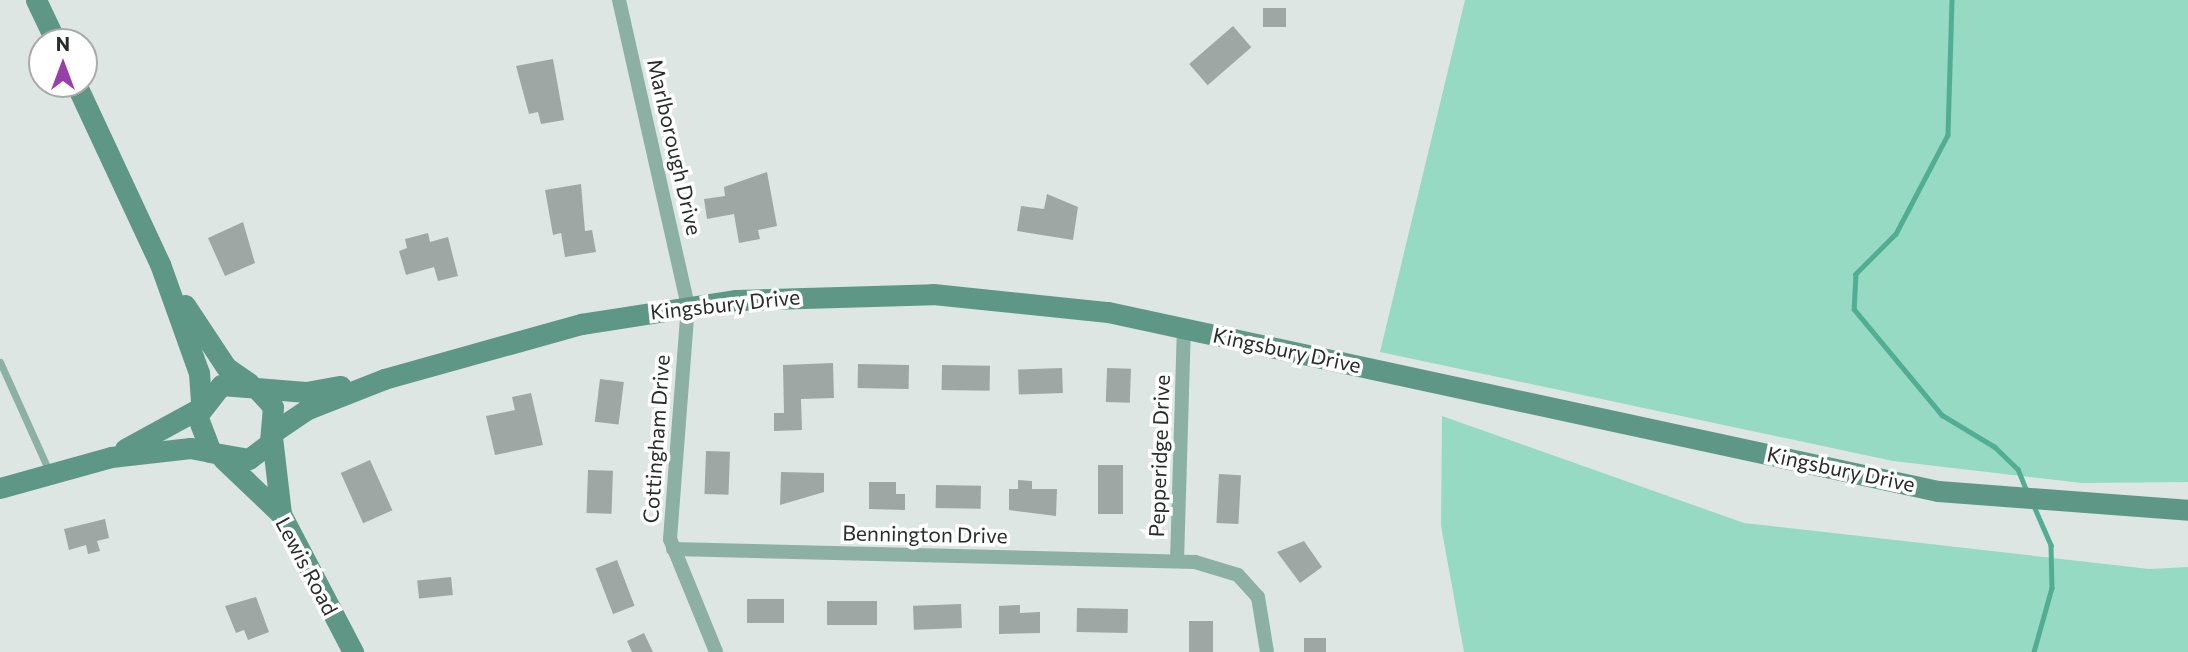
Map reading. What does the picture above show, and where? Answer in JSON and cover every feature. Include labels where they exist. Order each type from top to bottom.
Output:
[{"type":"street","points":[[37,0],[50,28]]},
{"type":"street","name":"Marlborough Drive","points":[[619,0],[688,304]]},
{"type":"street","points":[[83,98],[160,264],[196,364],[200,405],[197,429],[216,456]]},
{"type":"street","points":[[160,264],[214,352],[255,387],[273,407],[281,514]]},
{"type":"street","name":"Kingsbury Drive","points":[[0,488],[111,457],[190,448],[216,456],[249,459],[274,434],[308,409],[384,379],[545,333],[688,304],[854,292],[933,294],[1108,312],[1991,498],[2079,506],[2188,510]]},
{"type":"street","name":"Cottingham Drive","points":[[688,304],[669,517],[673,549],[716,652]]},
{"type":"street","name":"Pepperidge Drive","points":[[1184,328],[1177,561],[1227,569],[1247,585],[1264,608],[1267,652]]},
{"type":"street","name":"Kingsbury Drive","points":[[111,457],[200,405],[221,385],[306,392],[384,379]]},
{"type":"street","name":"Lewis Road","points":[[216,456],[281,514],[353,652]]},
{"type":"street","name":"Bennington Drive","points":[[673,549],[1177,561]]},
{"type":"lane","points":[[0,362],[51,474]]},
{"type":"green space","points":[[1465,0],[2188,0],[2188,482],[2082,483],[1893,461],[1380,352]]},
{"type":"green space","points":[[1442,416],[1744,523],[2150,569],[2188,567],[2188,652],[1464,652],[1441,526]]},
{"type":"building","points":[[1263,8],[1286,8],[1286,27],[1263,27]]},
{"type":"building","points":[[1233,26],[1251,47],[1208,85],[1189,64]]},
{"type":"building","points":[[553,59],[564,120],[541,124],[538,112],[529,114],[516,66]]},
{"type":"building","points":[[767,172],[777,226],[758,230],[760,239],[739,243],[734,214],[707,219],[704,199],[725,196],[724,187]]},
{"type":"building","points":[[581,184],[585,231],[592,230],[596,252],[565,257],[561,233],[553,235],[545,190]]},
{"type":"building","points":[[1047,194],[1078,207],[1073,240],[1017,231],[1021,206],[1044,209]]},
{"type":"building","points":[[243,222],[255,263],[225,276],[208,238]]},
{"type":"building","points":[[428,233],[430,242],[448,237],[458,276],[438,281],[434,267],[406,275],[399,251],[407,248],[405,239]]},
{"type":"building","points":[[833,363],[834,398],[801,399],[802,430],[774,431],[774,413],[784,413],[783,365]]},
{"type":"building","points":[[858,364],[909,365],[909,389],[858,388]]},
{"type":"building","points":[[942,365],[990,366],[990,391],[942,390]]},
{"type":"building","points":[[1062,368],[1063,393],[1019,395],[1018,370]]},
{"type":"building","points":[[1107,368],[1131,369],[1130,403],[1106,402]]},
{"type":"building","points":[[600,379],[624,382],[619,425],[595,422]]},
{"type":"building","points":[[531,393],[543,445],[495,455],[486,416],[515,410],[512,397]]},
{"type":"building","points":[[706,451],[730,452],[728,495],[704,494]]},
{"type":"building","points":[[370,460],[392,510],[363,523],[341,473]]},
{"type":"building","points":[[1098,465],[1123,465],[1123,514],[1098,514]]},
{"type":"building","points":[[588,470],[613,471],[611,514],[586,513]]},
{"type":"building","points":[[781,472],[824,473],[824,492],[780,505]]},
{"type":"building","points":[[1219,474],[1241,475],[1238,524],[1216,523]]},
{"type":"building","points":[[1018,480],[1032,481],[1032,489],[1057,489],[1056,516],[1009,510],[1009,489],[1018,489]]},
{"type":"building","points":[[869,482],[896,482],[896,494],[905,494],[905,510],[869,509]]},
{"type":"building","points":[[936,485],[981,486],[981,509],[936,508]]},
{"type":"building","points":[[105,519],[109,538],[97,541],[100,551],[88,554],[86,545],[69,550],[64,529]]},
{"type":"building","points":[[1304,541],[1322,567],[1300,583],[1277,552]]},
{"type":"building","points":[[617,560],[635,606],[613,614],[596,568]]},
{"type":"building","points":[[451,577],[453,595],[419,598],[417,581]]},
{"type":"building","points":[[256,597],[269,632],[248,640],[244,630],[236,633],[225,606]]},
{"type":"building","points":[[747,599],[784,599],[784,623],[747,623]]},
{"type":"building","points":[[827,601],[877,601],[877,625],[827,625]]},
{"type":"building","points":[[961,604],[962,628],[914,630],[913,606]]},
{"type":"building","points":[[1020,605],[1020,613],[1040,612],[1040,633],[999,634],[999,606]]},
{"type":"building","points":[[1077,608],[1128,609],[1128,633],[1077,632]]},
{"type":"building","points":[[1189,621],[1213,621],[1213,652],[1189,652]]},
{"type":"building","points":[[644,633],[653,652],[632,652],[627,641]]},
{"type":"building","points":[[1304,638],[1326,638],[1326,652],[1304,652]]},
{"type":"waterway","points":[[1952,0],[1948,135],[1896,234],[1856,274],[1854,309],[1942,415],[1995,447],[2018,469],[2027,491]]},
{"type":"waterway","points":[[2034,506],[2051,545],[2052,588],[2034,652]]}]
